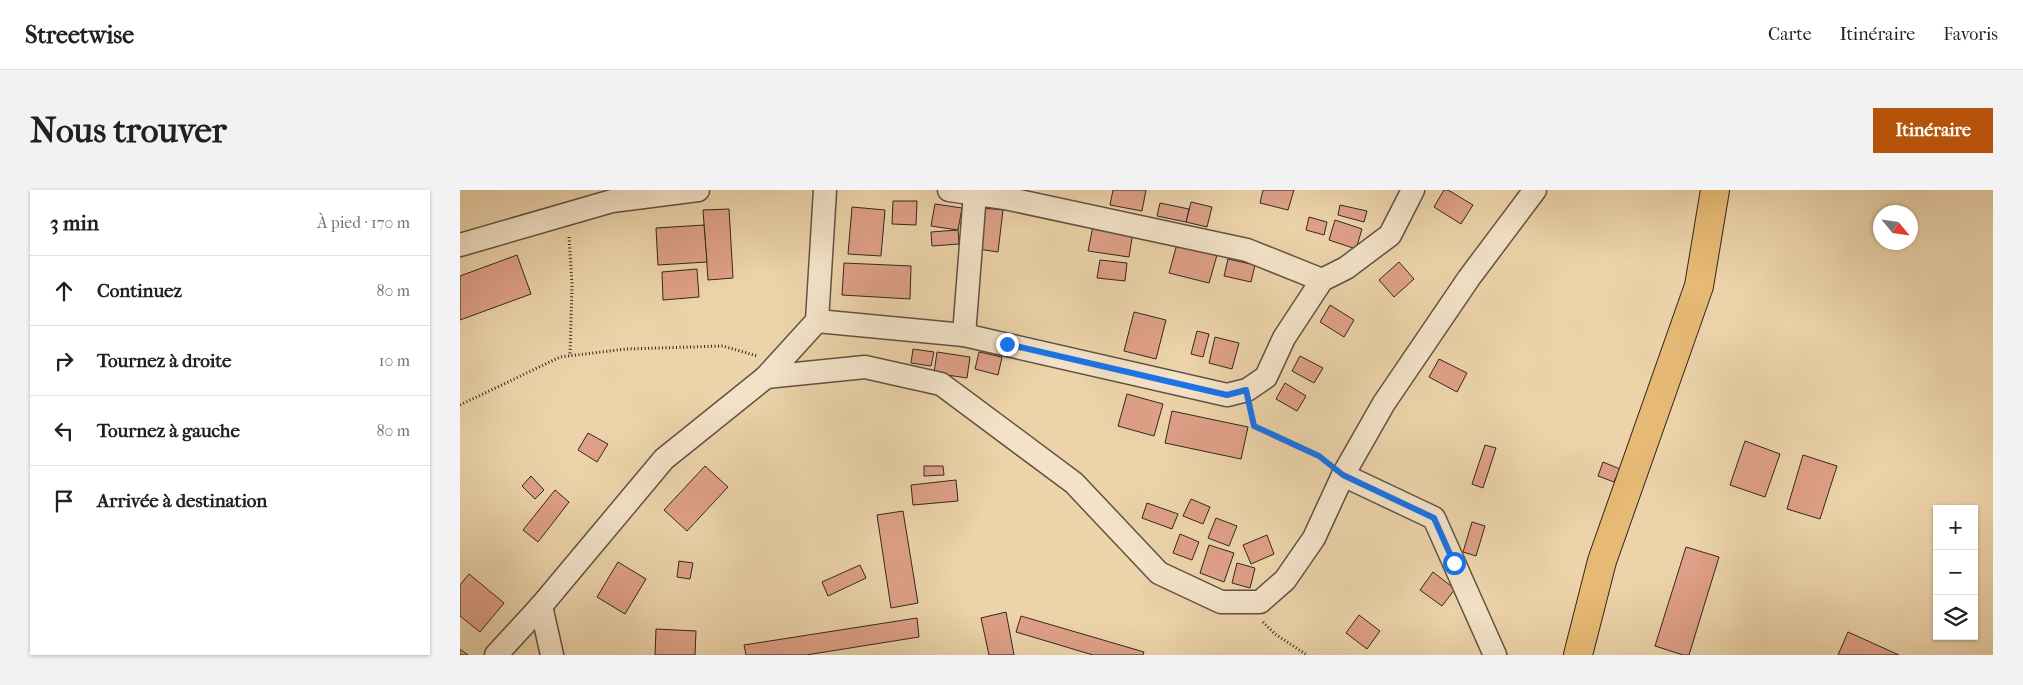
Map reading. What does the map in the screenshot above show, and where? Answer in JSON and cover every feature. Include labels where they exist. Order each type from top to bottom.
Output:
[{"type":"main road","points":[[1578,655],[1602,561],[1698,286],[1715,190]]},
{"type":"street","points":[[460,244],[612,201],[698,190]]},
{"type":"street","points":[[496,655],[541,606],[664,459],[772,370],[817,321],[825,190]]},
{"type":"street","points":[[949,190],[1005,198],[1247,250],[1322,280]]},
{"type":"street","points":[[817,321],[964,335],[1227,395],[1246,390],[1266,377],[1284,338],[1322,280],[1346,268],[1390,235],[1412,190]]},
{"type":"street","points":[[772,370],[865,367],[941,384],[1074,483],[1158,573],[1220,602],[1260,602],[1285,580],[1314,538],[1343,475],[1384,404],[1468,278],[1535,190]]},
{"type":"street","points":[[964,335],[975,193]]},
{"type":"street","points":[[1343,475],[1434,518],[1495,655]]},
{"type":"street","points":[[541,606],[552,655]]},
{"type":"path","points":[[568,213],[572,284],[572,340],[570,356]]},
{"type":"path","points":[[460,405],[560,357],[626,350],[723,346],[772,370]]},
{"type":"path","points":[[1246,390],[1254,426],[1319,456],[1343,475]]},
{"type":"path","points":[[1243,602],[1275,634],[1307,655]]},
{"type":"building","points":[[1113,190],[1146,190],[1142,211],[1110,205]]},
{"type":"building","points":[[1263,190],[1294,190],[1288,210],[1260,203]]},
{"type":"building","points":[[1444,190],[1448,190],[1473,205],[1461,224],[1434,207]]},
{"type":"building","points":[[893,201],[917,201],[916,225],[892,224]]},
{"type":"building","points":[[1191,202],[1212,207],[1207,227],[1186,222]]},
{"type":"building","points":[[1160,203],[1189,209],[1186,222],[1157,216]]},
{"type":"building","points":[[935,204],[962,208],[958,230],[931,226]]},
{"type":"building","points":[[1340,205],[1367,211],[1364,222],[1338,215]]},
{"type":"building","points":[[852,207],[885,210],[881,256],[848,254]]},
{"type":"building","points":[[983,208],[1003,210],[998,252],[978,249]]},
{"type":"building","points":[[729,209],[733,278],[708,280],[703,210]]},
{"type":"building","points":[[1309,217],[1327,222],[1324,235],[1306,230]]},
{"type":"building","points":[[1335,220],[1362,229],[1356,249],[1329,240]]},
{"type":"building","points":[[704,225],[707,262],[658,265],[656,228]]},
{"type":"building","points":[[1093,226],[1133,232],[1129,257],[1088,251]]},
{"type":"building","points":[[958,230],[959,244],[932,246],[931,232]]},
{"type":"building","points":[[1177,244],[1217,255],[1209,283],[1169,273]]},
{"type":"building","points":[[517,255],[531,294],[460,320],[460,276]]},
{"type":"building","points":[[1228,259],[1255,265],[1251,282],[1224,276]]},
{"type":"building","points":[[1100,260],[1127,263],[1125,281],[1097,278]]},
{"type":"building","points":[[1399,262],[1414,279],[1394,297],[1379,280]]},
{"type":"building","points":[[844,263],[911,266],[910,299],[842,295]]},
{"type":"building","points":[[697,269],[699,297],[663,300],[662,272]]},
{"type":"building","points":[[1330,305],[1354,320],[1344,337],[1320,322]]},
{"type":"building","points":[[1134,312],[1166,320],[1156,359],[1124,351]]},
{"type":"building","points":[[1197,331],[1209,334],[1203,357],[1191,354]]},
{"type":"building","points":[[1215,337],[1239,343],[1232,369],[1209,363]]},
{"type":"building","points":[[913,349],[934,352],[931,366],[911,363]]},
{"type":"building","points":[[937,352],[970,357],[967,378],[934,373]]},
{"type":"building","points":[[979,352],[1002,357],[998,375],[975,369]]},
{"type":"building","points":[[1300,356],[1323,368],[1314,383],[1292,371]]},
{"type":"building","points":[[1439,359],[1467,373],[1457,392],[1429,377]]},
{"type":"building","points":[[1285,383],[1306,396],[1297,411],[1276,399]]},
{"type":"building","points":[[1127,394],[1163,404],[1154,436],[1118,426]]},
{"type":"building","points":[[1172,411],[1248,427],[1241,459],[1165,443]]},
{"type":"building","points":[[588,433],[608,444],[597,462],[578,450]]},
{"type":"building","points":[[1745,441],[1780,454],[1765,497],[1730,485]]},
{"type":"building","points":[[1485,445],[1496,448],[1483,488],[1472,484]]},
{"type":"building","points":[[1803,455],[1837,466],[1820,519],[1787,509]]},
{"type":"building","points":[[1603,462],[1620,469],[1614,482],[1598,476]]},
{"type":"building","points":[[705,466],[728,487],[687,531],[664,510]]},
{"type":"building","points":[[924,466],[943,466],[944,475],[924,476]]},
{"type":"building","points":[[531,476],[544,490],[535,499],[522,486]]},
{"type":"building","points":[[956,480],[958,501],[913,505],[911,485]]},
{"type":"building","points":[[555,490],[569,502],[538,542],[523,530]]},
{"type":"building","points":[[1191,499],[1210,507],[1203,524],[1183,516]]},
{"type":"building","points":[[1147,503],[1178,514],[1172,529],[1142,518]]},
{"type":"building","points":[[903,511],[918,603],[891,608],[877,515]]},
{"type":"building","points":[[1216,518],[1237,526],[1229,546],[1208,538]]},
{"type":"building","points":[[1472,522],[1485,526],[1476,556],[1463,552]]},
{"type":"building","points":[[1180,534],[1199,542],[1192,560],[1173,553]]},
{"type":"building","points":[[1267,535],[1274,554],[1251,564],[1243,545]]},
{"type":"building","points":[[1209,545],[1234,553],[1224,582],[1200,573]]},
{"type":"building","points":[[1686,547],[1719,557],[1689,655],[1683,655],[1655,646]]},
{"type":"building","points":[[679,561],[693,563],[690,579],[677,577]]},
{"type":"building","points":[[618,562],[646,579],[625,614],[597,597]]},
{"type":"building","points":[[1237,563],[1255,568],[1250,588],[1232,583]]},
{"type":"building","points":[[860,565],[866,578],[828,596],[822,582]]},
{"type":"building","points":[[1433,572],[1455,589],[1442,606],[1420,590]]},
{"type":"building","points":[[469,574],[504,603],[480,632],[460,616],[460,585]]},
{"type":"building","points":[[1006,612],[1014,655],[989,655],[981,618]]},
{"type":"building","points":[[1359,615],[1380,631],[1367,649],[1346,633]]},
{"type":"building","points":[[1021,616],[1144,652],[1143,655],[1093,655],[1016,632]]},
{"type":"building","points":[[917,618],[919,637],[806,655],[746,655],[744,645]]},
{"type":"building","points":[[656,629],[696,631],[695,655],[655,655]]},
{"type":"building","points":[[1848,632],[1899,655],[1838,655]]},
{"type":"building","points":[[460,649],[468,655],[460,655]]},
{"type":"route","points":[[1007,344],[1227,395],[1246,390],[1254,426],[1319,456],[1343,475],[1434,518],[1454,563]]}]
